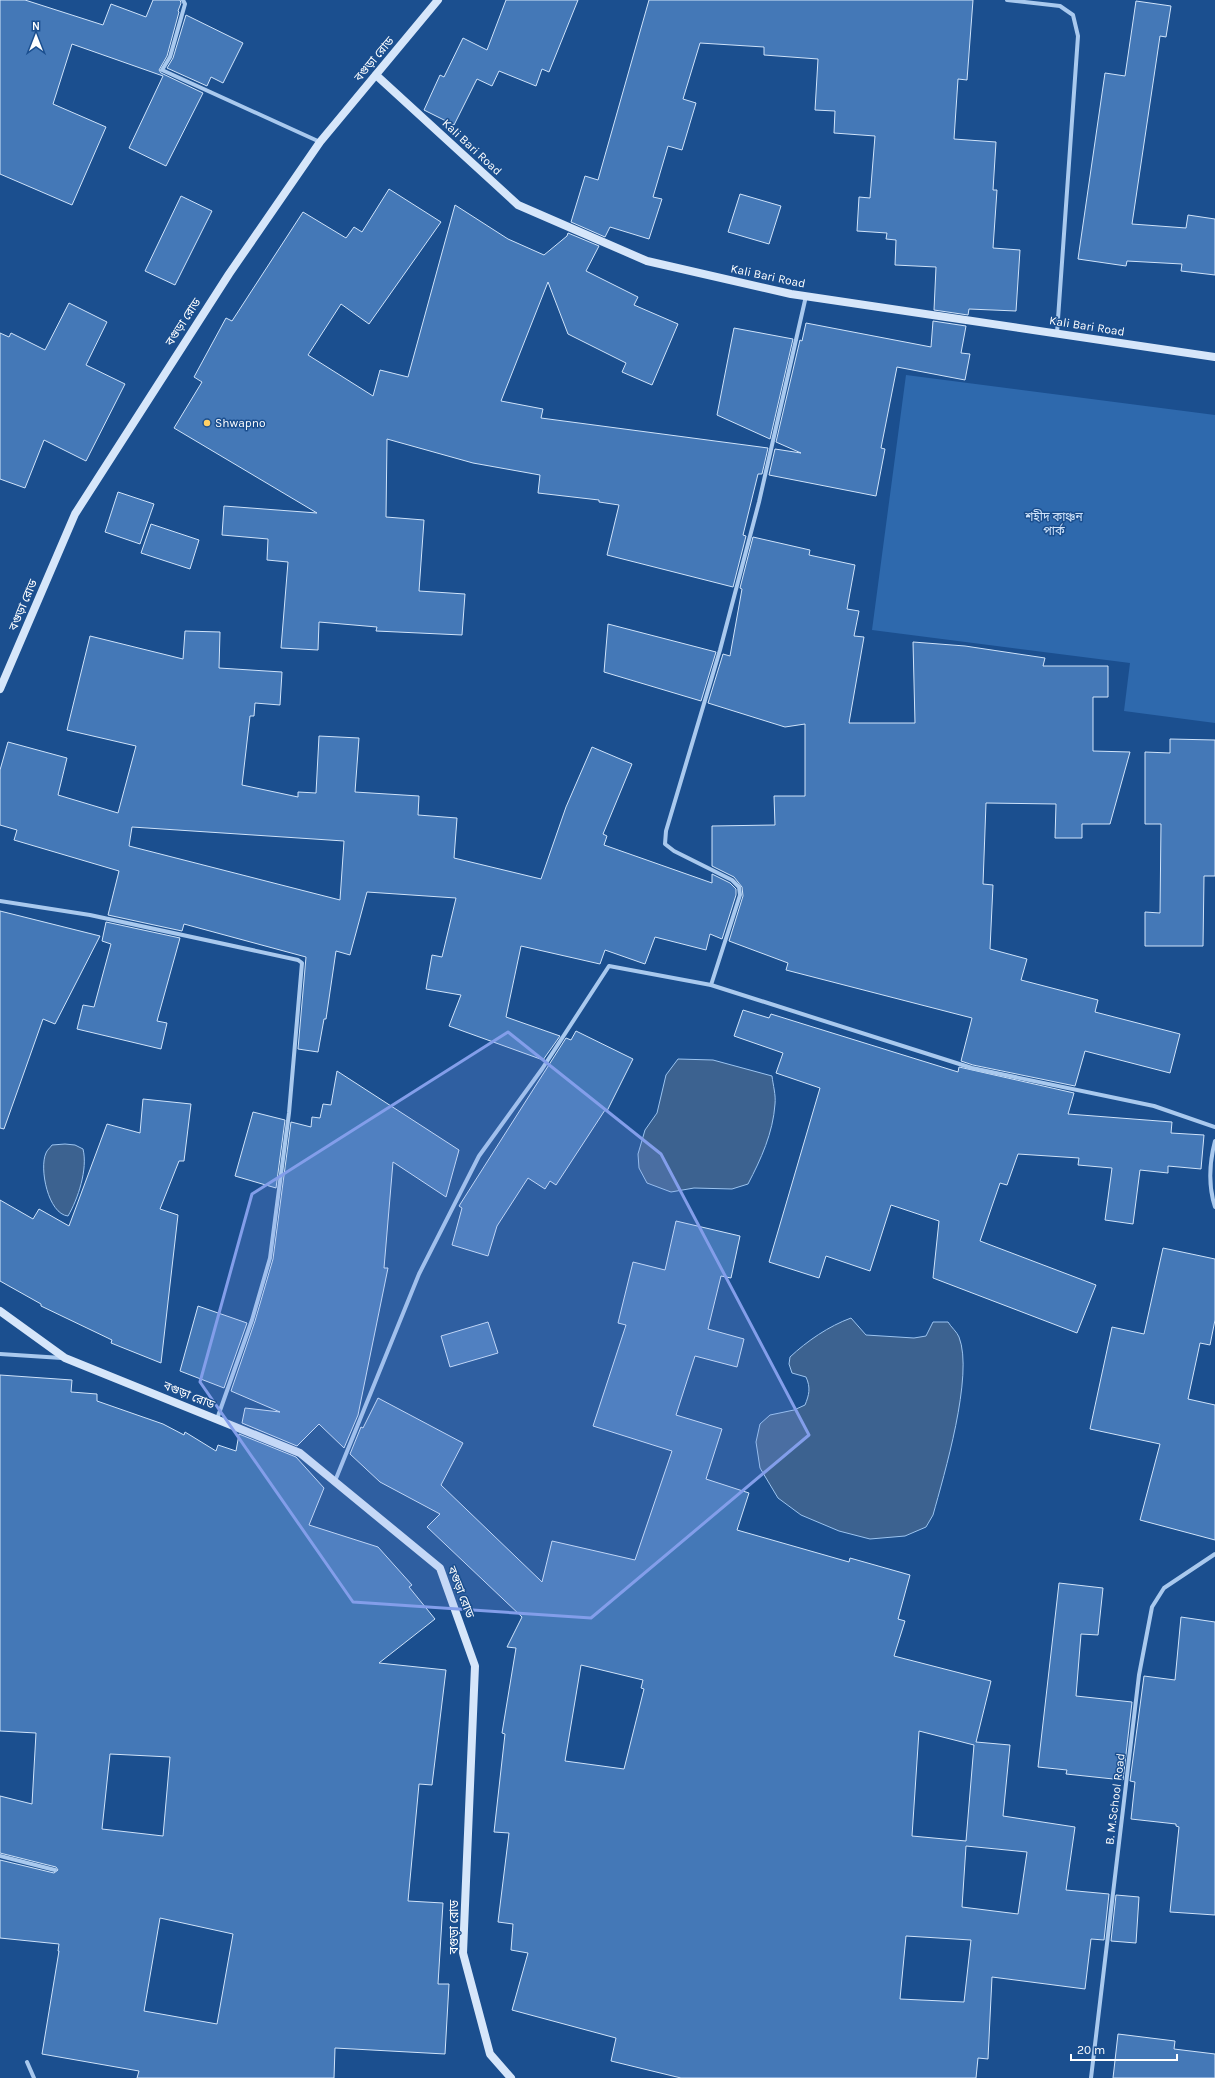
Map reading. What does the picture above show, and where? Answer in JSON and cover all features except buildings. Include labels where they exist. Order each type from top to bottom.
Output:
[{"type":"main road","name":"বগুড়া রোড","points":[[0,689],[75,514],[229,274],[320,142],[438,0]]},
{"type":"main road","name":"Kali Bari Road","points":[[376,75],[518,205],[647,261],[806,296],[1215,357]]},
{"type":"main road","name":"বগুড়া রোড","points":[[0,1310],[65,1358],[300,1453],[440,1568],[475,1666],[463,1953],[490,2054],[511,2078]]},
{"type":"street","points":[[182,0],[185,4],[170,57],[162,70],[320,142]]},
{"type":"street","points":[[1006,0],[1060,6],[1073,15],[1078,36],[1057,333]]},
{"type":"street","points":[[711,985],[740,895],[739,887],[732,880],[674,851],[665,844],[666,831],[720,650],[759,502],[806,296]]},
{"type":"street","points":[[0,901],[90,915],[298,960],[302,963],[289,1113],[270,1258],[252,1320],[217,1419]]},
{"type":"street","points":[[335,1482],[419,1274],[479,1156],[542,1069],[609,966],[619,966],[711,985],[972,1068],[1154,1106],[1215,1127]]},
{"type":"street","points":[[1215,1142],[1209,1170],[1212,1197],[1215,1207]]},
{"type":"street","points":[[0,1354],[65,1358]]},
{"type":"street","name":"B. M.School Road","points":[[1091,2078],[1139,1675],[1152,1607],[1164,1588],[1215,1554]]},
{"type":"street","points":[[0,1856],[55,1870]]},
{"type":"street","points":[[27,2062],[34,2078]]},
{"type":"highlighted area","points":[[508,1032],[661,1154],[809,1435],[591,1618],[353,1602],[200,1382],[252,1194]]},
{"type":"green space","name":"শহীদ কাঞ্চন পার্ক","points":[[906,375],[1215,415],[1215,723],[1124,711],[1130,663],[872,630]]},
{"type":"shaded area","points":[[678,1059],[713,1060],[772,1076],[775,1101],[772,1125],[762,1155],[748,1184],[732,1189],[694,1188],[671,1192],[647,1183],[639,1168],[638,1154],[645,1130],[657,1113],[666,1075]]},
{"type":"shaded area","points":[[52,1145],[75,1145],[83,1149],[84,1157],[81,1184],[68,1216],[61,1213],[50,1199],[44,1169],[46,1153]]},
{"type":"shaded area","points":[[851,1318],[866,1335],[914,1338],[926,1336],[933,1322],[948,1322],[959,1337],[963,1354],[963,1375],[956,1425],[944,1476],[933,1515],[926,1527],[905,1536],[870,1539],[839,1531],[801,1515],[778,1498],[760,1468],[756,1442],[760,1424],[770,1415],[794,1410],[805,1405],[808,1398],[808,1381],[806,1377],[792,1373],[789,1364],[790,1357],[819,1334]]},
{"type":"place","name":"Shwapno","points":[[207,423]]}]
